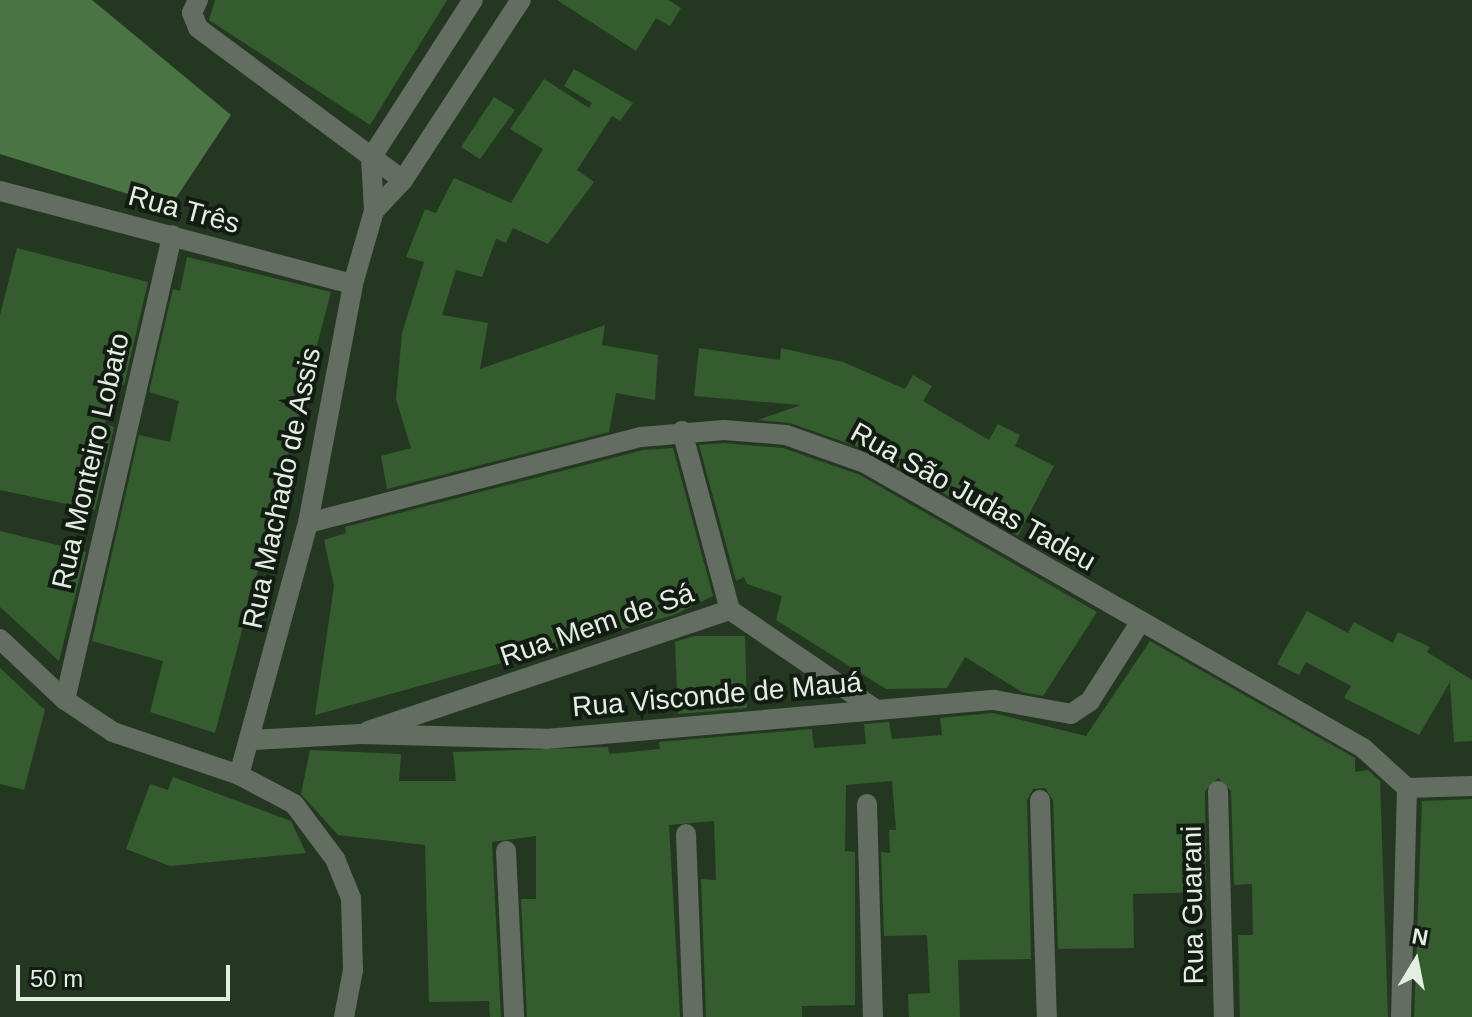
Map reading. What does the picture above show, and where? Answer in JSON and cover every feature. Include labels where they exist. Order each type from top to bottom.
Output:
[{"type":"street","points":[[198,0],[192,13],[198,28],[403,180]]},
{"type":"street","points":[[371,158],[473,0]]},
{"type":"street","name":"Rua Machado de Assis","points":[[374,211],[403,180],[521,0]]},
{"type":"street","name":"Rua Machado de Assis","points":[[239,775],[252,740],[308,523],[353,284],[374,211],[371,158]]},
{"type":"street","name":"Rua Três","points":[[0,191],[353,284]]},
{"type":"street","name":"Rua Monteiro Lobato","points":[[65,700],[172,235]]},
{"type":"street","points":[[682,431],[730,610]]},
{"type":"street","name":"Rua São Judas Tadeu","points":[[308,523],[682,431],[786,435],[849,454],[1139,624],[1363,748],[1407,788]]},
{"type":"street","name":"Rua Mem de Sá","points":[[361,734],[730,610],[875,709]]},
{"type":"street","name":"Rua Visconde de Mauá","points":[[252,740],[361,734],[546,739],[994,700],[1078,713],[1139,624]]},
{"type":"street","points":[[0,639],[65,700],[113,732],[239,775],[294,804],[335,859],[351,898],[354,931],[344,1017]]},
{"type":"street","points":[[1401,1017],[1407,788],[1472,786]]},
{"type":"street","name":"Rua Guarani","points":[[1218,791],[1224,1017]]},
{"type":"street","points":[[1040,800],[1047,1017]]},
{"type":"street","points":[[867,804],[873,1017]]},
{"type":"street","points":[[686,834],[693,1017]]},
{"type":"street","points":[[506,851],[514,1017]]},
{"type":"green space","points":[[0,0],[92,0],[231,115],[170,207],[0,154]]},
{"type":"building","points":[[215,0],[447,0],[370,125],[209,20]]},
{"type":"building","points":[[557,0],[668,0],[681,8],[670,26],[656,18],[636,51]]},
{"type":"building","points":[[574,69],[633,103],[620,121],[612,116],[577,170],[594,182],[548,244],[513,228],[506,243],[496,239],[482,277],[456,270],[442,315],[488,323],[480,369],[605,325],[602,345],[658,355],[655,400],[616,393],[609,432],[387,489],[381,456],[411,448],[396,399],[402,333],[424,262],[406,257],[425,209],[436,213],[454,178],[511,203],[543,149],[510,129],[544,79],[589,108],[592,103],[564,86]]},
{"type":"building","points":[[494,97],[515,110],[480,159],[461,147]]},
{"type":"building","points":[[17,248],[148,282],[124,385],[114,382],[105,424],[114,427],[95,510],[0,490],[0,315]]},
{"type":"building","points":[[187,257],[331,292],[215,733],[150,712],[163,661],[92,641],[139,435],[170,442],[179,401],[149,392],[173,289],[180,291]]},
{"type":"building","points":[[699,348],[780,360],[781,348],[843,362],[905,389],[913,375],[932,386],[923,401],[989,440],[998,424],[1020,435],[1015,446],[1054,466],[1018,536],[870,451],[790,423],[758,420],[801,405],[694,396]]},
{"type":"building","points":[[724,443],[783,448],[860,475],[1097,612],[1043,696],[1022,692],[965,657],[947,688],[886,689],[776,620],[782,596],[747,584],[744,577],[736,581],[699,445]]},
{"type":"building","points":[[673,448],[713,596],[674,615],[315,715],[334,586],[324,540],[346,533],[345,527],[643,450]]},
{"type":"building","points":[[0,531],[86,552],[59,661],[0,607]]},
{"type":"building","points":[[1307,611],[1348,633],[1354,622],[1393,643],[1398,632],[1430,647],[1427,652],[1472,680],[1472,741],[1454,742],[1450,682],[1419,735],[1344,698],[1351,686],[1306,662],[1299,675],[1277,664]]},
{"type":"building","points":[[694,636],[745,636],[747,708],[678,714],[675,642]]},
{"type":"building","points":[[1150,641],[1355,758],[1355,772],[1368,770],[1380,781],[1388,1017],[1240,1017],[1238,935],[1253,935],[1252,884],[1234,885],[1231,791],[1218,778],[1205,791],[1206,892],[1133,894],[1134,948],[1058,949],[1053,800],[1045,788],[1033,789],[1027,800],[1031,959],[958,960],[960,1017],[909,1017],[908,994],[930,993],[927,935],[884,936],[881,852],[890,853],[889,830],[896,830],[892,781],[846,785],[845,851],[855,852],[855,1005],[802,1006],[802,1017],[706,1017],[701,879],[716,880],[714,821],[669,825],[680,1017],[527,1017],[521,899],[536,899],[536,836],[492,842],[501,1017],[490,1017],[489,1001],[429,1002],[425,845],[338,835],[301,794],[310,750],[401,754],[399,781],[456,781],[453,752],[608,747],[609,754],[660,749],[659,742],[812,729],[814,748],[866,744],[864,724],[889,722],[892,739],[942,735],[940,718],[993,713],[1086,736]]},
{"type":"building","points":[[0,668],[45,710],[24,790],[0,784]]},
{"type":"building","points":[[173,777],[291,821],[306,853],[170,866],[126,849],[150,784],[168,790]]},
{"type":"building","points":[[1472,799],[1472,1017],[1414,1017],[1422,801]]}]
